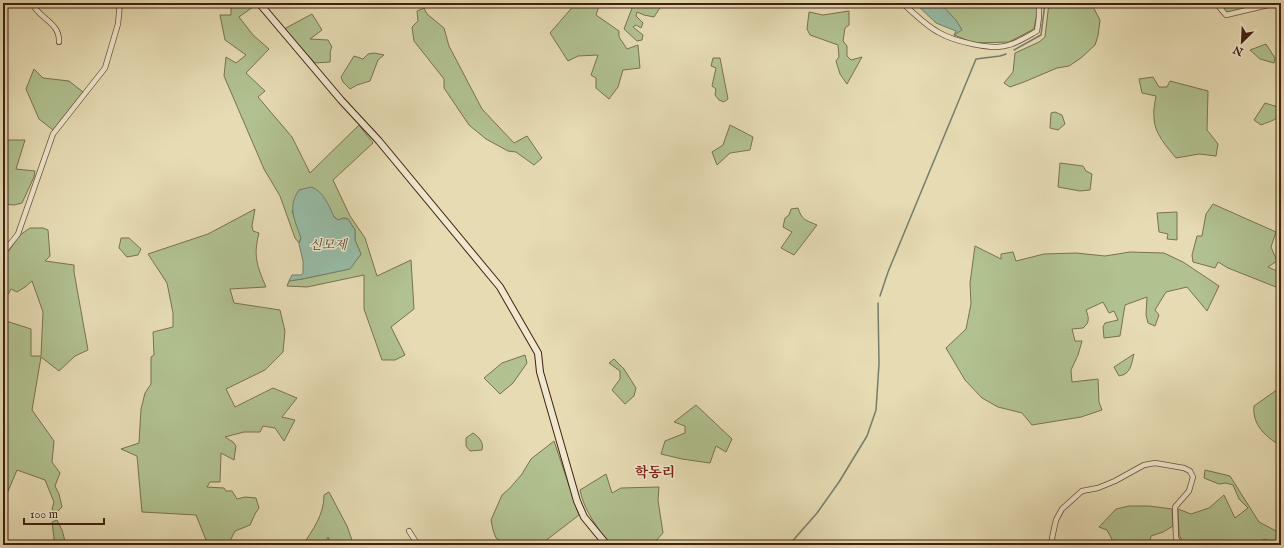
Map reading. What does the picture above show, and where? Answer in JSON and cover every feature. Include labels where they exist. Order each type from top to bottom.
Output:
[{"type":"street","points":[[32,3],[41,16],[56,28],[60,34],[59,42]]},
{"type":"street","points":[[3,253],[18,234],[53,134],[105,68],[118,24],[120,3]]},
{"type":"street","points":[[259,3],[341,100],[378,141],[500,288],[538,353],[540,372],[577,501],[584,517],[607,545]]},
{"type":"street","points":[[902,3],[938,32],[972,45],[985,47],[1008,46],[1037,31],[1039,3]]},
{"type":"street","points":[[1216,3],[1226,15],[1268,4],[1281,3]]},
{"type":"street","points":[[1053,545],[1052,538],[1056,520],[1062,510],[1082,491],[1098,488],[1131,474],[1144,465],[1155,463],[1184,468],[1190,471],[1194,477],[1188,491],[1175,507],[1176,538],[1181,545]]},
{"type":"street","points":[[409,531],[418,545]]},
{"type":"shaded area","points":[[231,3],[251,3],[253,7],[239,17],[253,35],[269,49],[246,73],[265,91],[258,97],[292,137],[310,173],[359,125],[373,143],[333,180],[350,216],[365,238],[377,276],[411,260],[414,309],[391,327],[405,355],[395,360],[382,360],[364,309],[364,275],[307,287],[287,286],[289,281],[349,269],[361,254],[355,240],[355,230],[348,219],[344,218],[338,220],[333,216],[292,211],[301,238],[299,243],[295,238],[280,196],[264,169],[224,76],[226,57],[236,63],[246,55],[225,40],[220,15],[231,15]]},
{"type":"shaded area","points":[[576,3],[600,3],[596,15],[619,31],[619,37],[627,49],[638,45],[640,68],[623,70],[618,87],[609,99],[596,88],[596,78],[591,75],[598,55],[578,56],[568,61],[550,33]]},
{"type":"shaded area","points":[[634,3],[663,3],[654,17],[637,12],[636,16],[643,23],[641,28],[636,25],[633,27],[643,35],[642,40],[637,41],[624,29]]},
{"type":"shaded area","points":[[940,3],[1039,3],[1034,29],[1009,42],[974,43],[954,35],[958,32]]},
{"type":"shaded area","points":[[1049,3],[1091,3],[1100,20],[1095,45],[1081,58],[1069,66],[1057,68],[1010,87],[1004,83],[1013,72],[1015,53],[1039,42],[1045,37]]},
{"type":"shaded area","points":[[1219,3],[1254,3],[1255,6],[1226,13]]},
{"type":"shaded area","points":[[424,8],[427,14],[444,28],[449,46],[482,109],[514,143],[527,136],[542,158],[534,165],[516,152],[508,151],[486,139],[469,125],[444,88],[444,79],[414,41],[412,27],[418,21],[417,11]]},
{"type":"shaded area","points":[[849,11],[849,25],[845,28],[843,41],[847,46],[847,56],[851,60],[862,57],[847,84],[840,74],[836,61],[839,57],[838,45],[810,35],[807,29],[809,12],[823,15]]},
{"type":"shaded area","points":[[312,14],[322,30],[310,39],[328,40],[332,47],[330,52],[330,62],[315,63],[284,29]]},
{"type":"shaded area","points":[[1266,44],[1275,58],[1274,63],[1260,59],[1250,50]]},
{"type":"shaded area","points":[[374,53],[384,55],[378,60],[370,81],[350,89],[343,82],[341,77],[354,56],[363,59],[368,54]]},
{"type":"shaded area","points":[[713,58],[720,58],[728,99],[724,102],[719,100],[715,95],[716,89],[712,86],[716,68],[711,66]]},
{"type":"shaded area","points":[[34,69],[43,78],[69,81],[83,92],[53,130],[39,119],[26,89]]},
{"type":"shaded area","points":[[1153,77],[1159,87],[1167,87],[1170,81],[1208,91],[1207,130],[1218,144],[1216,156],[1199,154],[1176,158],[1162,140],[1156,129],[1154,112],[1156,96],[1142,93],[1139,79]]},
{"type":"shaded area","points":[[1265,103],[1281,108],[1281,112],[1274,120],[1261,125],[1254,120]]},
{"type":"shaded area","points":[[1055,112],[1062,115],[1065,124],[1058,130],[1050,128],[1051,113]]},
{"type":"shaded area","points":[[730,125],[753,137],[750,150],[730,153],[717,165],[712,152],[723,145]]},
{"type":"shaded area","points":[[3,140],[25,140],[16,169],[35,171],[34,177],[22,203],[14,205],[3,204]]},
{"type":"shaded area","points":[[1060,163],[1083,166],[1086,171],[1092,174],[1090,190],[1080,191],[1058,187]]},
{"type":"shaded area","points":[[1213,204],[1276,232],[1271,247],[1277,261],[1268,267],[1281,273],[1281,289],[1228,268],[1218,262],[1215,268],[1193,262],[1192,255],[1197,236],[1202,236],[1206,214]]},
{"type":"shaded area","points":[[798,208],[804,219],[817,225],[794,255],[781,248],[792,232],[783,227],[785,218],[789,215],[791,209]]},
{"type":"shaded area","points":[[255,209],[252,226],[253,231],[259,233],[256,255],[260,273],[266,287],[230,289],[234,303],[280,310],[285,331],[283,352],[265,370],[226,389],[235,407],[273,388],[297,398],[282,417],[295,420],[284,441],[275,428],[263,426],[260,432],[244,432],[225,437],[236,446],[234,460],[221,453],[220,482],[210,482],[207,487],[224,488],[226,491],[232,491],[237,499],[245,497],[256,498],[259,508],[250,525],[235,531],[228,545],[208,545],[196,515],[142,512],[137,456],[121,449],[139,443],[141,409],[145,393],[151,384],[151,357],[154,355],[153,332],[173,327],[173,313],[167,283],[148,254],[208,234]]},
{"type":"shaded area","points":[[1177,212],[1177,240],[1167,239],[1168,234],[1159,232],[1157,213]]},
{"type":"shaded area","points":[[30,228],[43,228],[48,230],[50,256],[45,261],[74,265],[88,350],[75,356],[59,371],[41,357],[32,410],[54,441],[52,462],[60,473],[55,486],[59,494],[62,507],[55,514],[52,509],[54,502],[45,480],[17,470],[3,503],[3,320],[31,329],[31,356],[41,356],[43,312],[32,281],[17,292],[11,289],[6,298],[3,298],[3,259],[20,235]]},
{"type":"shaded area","points":[[121,238],[129,238],[141,249],[138,255],[127,257],[119,248]]},
{"type":"shaded area","points":[[975,246],[1001,259],[1001,254],[1013,252],[1016,261],[1044,254],[1076,253],[1105,256],[1130,252],[1164,253],[1183,262],[1219,286],[1207,311],[1187,287],[1166,292],[1155,310],[1159,315],[1155,326],[1148,323],[1146,315],[1147,297],[1125,305],[1120,336],[1104,338],[1103,327],[1105,323],[1118,320],[1114,311],[1109,313],[1103,302],[1086,310],[1088,318],[1087,324],[1083,328],[1072,329],[1075,341],[1082,341],[1078,355],[1071,370],[1072,382],[1098,379],[1099,402],[1102,410],[1081,417],[1032,425],[1022,413],[998,407],[982,398],[965,380],[946,348],[966,329],[971,304],[970,283]]},
{"type":"shaded area","points":[[1134,354],[1128,371],[1119,376],[1114,367]]},
{"type":"shaded area","points":[[525,355],[527,363],[513,383],[500,394],[484,378],[502,363]]},
{"type":"shaded area","points":[[614,359],[624,369],[636,388],[634,396],[625,404],[612,390],[620,379],[620,371],[609,363]]},
{"type":"shaded area","points":[[1281,387],[1281,446],[1270,439],[1261,430],[1255,419],[1254,406]]},
{"type":"shaded area","points":[[696,405],[732,439],[726,452],[716,446],[710,463],[661,454],[665,441],[685,433],[685,426],[674,422]]},
{"type":"shaded area","points":[[473,433],[480,440],[482,450],[470,451],[466,446],[466,438]]},
{"type":"shaded area","points":[[554,441],[579,515],[540,545],[506,545],[496,538],[491,520],[502,495],[522,474],[531,459]]},
{"type":"shaded area","points":[[1205,470],[1230,476],[1259,522],[1278,532],[1281,532],[1281,544],[1264,539],[1257,545],[1185,545],[1179,535],[1178,509],[1191,514],[1209,508],[1224,495],[1235,518],[1248,508],[1239,499],[1233,485],[1226,483],[1219,484],[1204,478]]},
{"type":"shaded area","points":[[606,474],[612,493],[621,488],[659,487],[658,500],[663,533],[652,545],[610,545],[596,526],[588,512],[580,490]]},
{"type":"shaded area","points":[[329,492],[355,545],[331,545],[328,537],[324,545],[303,545],[320,515],[324,502],[324,495]]},
{"type":"shaded area","points":[[1129,506],[1149,506],[1172,509],[1173,526],[1163,532],[1151,536],[1149,545],[1115,545],[1107,530],[1099,527],[1116,509]]},
{"type":"shaded area","points":[[57,520],[62,530],[66,545],[53,545],[54,538],[52,522]]},
{"type":"water","points":[[915,3],[940,3],[956,20],[962,30],[954,35],[956,31],[936,23]]},
{"type":"water","name":"신모제","points":[[311,187],[322,195],[334,217],[338,220],[344,218],[348,219],[355,230],[355,240],[361,254],[350,269],[289,281],[292,275],[301,275],[303,273],[303,261],[299,244],[301,238],[293,214],[293,202],[299,190]]},
{"type":"waterway","points":[[1014,50],[1041,35],[1045,3]]},
{"type":"waterway","points":[[880,296],[888,272],[976,59],[1006,54]]},
{"type":"waterway","points":[[789,545],[817,513],[839,482],[867,436],[876,410],[879,364],[878,303]]},
{"type":"district","name":"학동리","points":[[655,473]]}]
